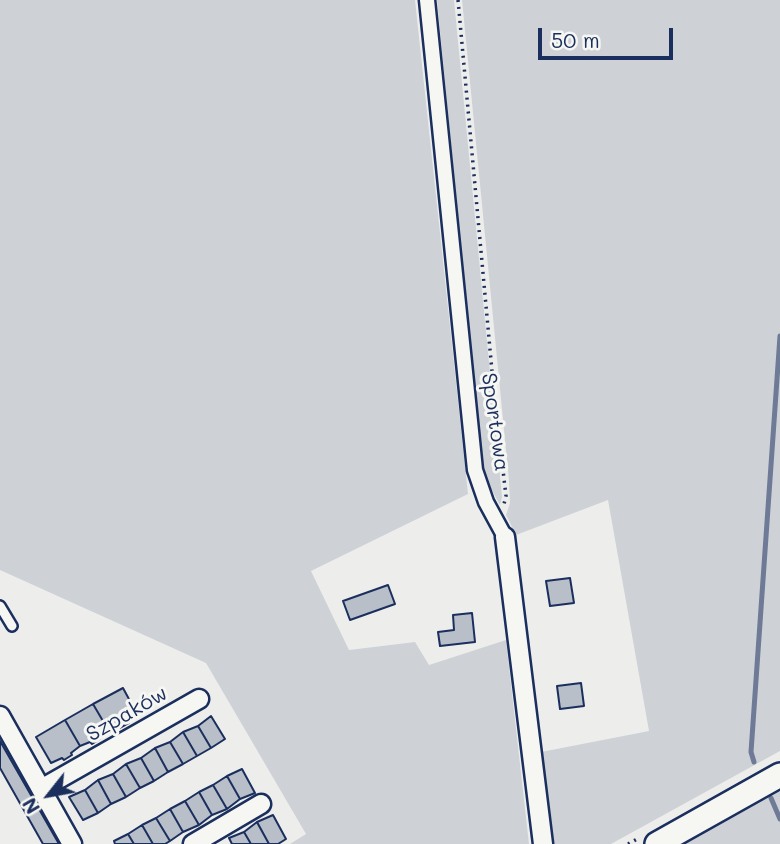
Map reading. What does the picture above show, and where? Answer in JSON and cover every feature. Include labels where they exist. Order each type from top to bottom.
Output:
[{"type":"street","name":"Sportowa","points":[[427,0],[475,470],[486,502],[505,537],[543,844]]},
{"type":"street","name":"Szpaków","points":[[41,789],[199,699]]},
{"type":"street","points":[[0,716],[72,844]]},
{"type":"street","points":[[657,844],[780,775]]},
{"type":"street","points":[[193,844],[261,804]]},
{"type":"lane","points":[[0,606],[12,626]]},
{"type":"path","points":[[458,0],[506,496],[503,514],[505,537]]},
{"type":"shaded area","points":[[0,0],[415,0],[468,494],[311,571],[349,650],[415,642],[429,665],[506,640],[529,844],[290,844],[306,834],[206,663],[0,570]]},
{"type":"shaded area","points":[[437,0],[454,0],[502,497],[500,505],[483,474]]},
{"type":"shaded area","points":[[462,0],[780,0],[780,751],[611,844],[554,844],[541,752],[649,731],[608,500],[516,535],[506,515],[510,503],[509,481]]},
{"type":"shaded area","points":[[780,789],[780,844],[675,844]]},
{"type":"building","points":[[570,578],[574,603],[550,606],[546,581]]},
{"type":"building","points":[[388,585],[395,604],[350,620],[343,601]]},
{"type":"building","points":[[472,613],[475,642],[440,646],[438,632],[454,630],[453,615]]},
{"type":"building","points":[[581,683],[584,706],[560,709],[557,686]]},
{"type":"building","points":[[123,688],[137,714],[127,721],[129,723],[109,730],[110,733],[93,704]]},
{"type":"building","points":[[93,704],[110,733],[108,730],[92,744],[90,742],[80,746],[65,720]]},
{"type":"building","points":[[211,716],[225,739],[211,748],[198,726]]},
{"type":"building","points":[[65,720],[80,746],[64,760],[62,758],[51,763],[36,737]]},
{"type":"building","points":[[198,726],[211,748],[197,756],[183,732]]},
{"type":"building","points":[[183,732],[197,756],[183,764],[170,742]]},
{"type":"building","points":[[0,741],[59,844],[43,844],[0,768]]},
{"type":"building","points":[[170,742],[183,764],[168,772],[155,748]]},
{"type":"building","points":[[155,748],[168,772],[154,781],[141,758]]},
{"type":"building","points":[[141,758],[154,781],[140,788],[126,764]]},
{"type":"building","points":[[126,764],[140,788],[126,797],[113,774]]},
{"type":"building","points":[[242,769],[255,793],[240,799],[227,776]]},
{"type":"building","points":[[113,774],[126,797],[111,804],[98,780]]},
{"type":"building","points":[[227,776],[240,799],[227,809],[213,785]]},
{"type":"building","points":[[98,780],[111,804],[98,813],[85,790]]},
{"type":"building","points":[[213,785],[227,809],[212,815],[199,792]]},
{"type":"building","points":[[85,790],[98,813],[83,820],[69,797]]},
{"type":"building","points":[[199,792],[212,815],[199,825],[185,801]]},
{"type":"building","points":[[185,801],[199,825],[183,832],[170,809]]},
{"type":"building","points":[[170,809],[183,832],[170,841],[156,818]]},
{"type":"building","points":[[273,815],[286,839],[278,844],[269,844],[257,822]]},
{"type":"building","points":[[156,818],[170,841],[165,844],[153,844],[142,825]]},
{"type":"building","points":[[257,822],[269,844],[251,844],[244,832]]},
{"type":"building","points":[[142,825],[153,844],[134,844],[128,834]]},
{"type":"building","points":[[244,832],[251,844],[232,844],[229,838]]},
{"type":"building","points":[[128,834],[134,844],[115,844],[114,841]]},
{"type":"waterway","points":[[754,762],[751,752],[780,336]]},
{"type":"waterway","points":[[771,798],[780,819]]}]
